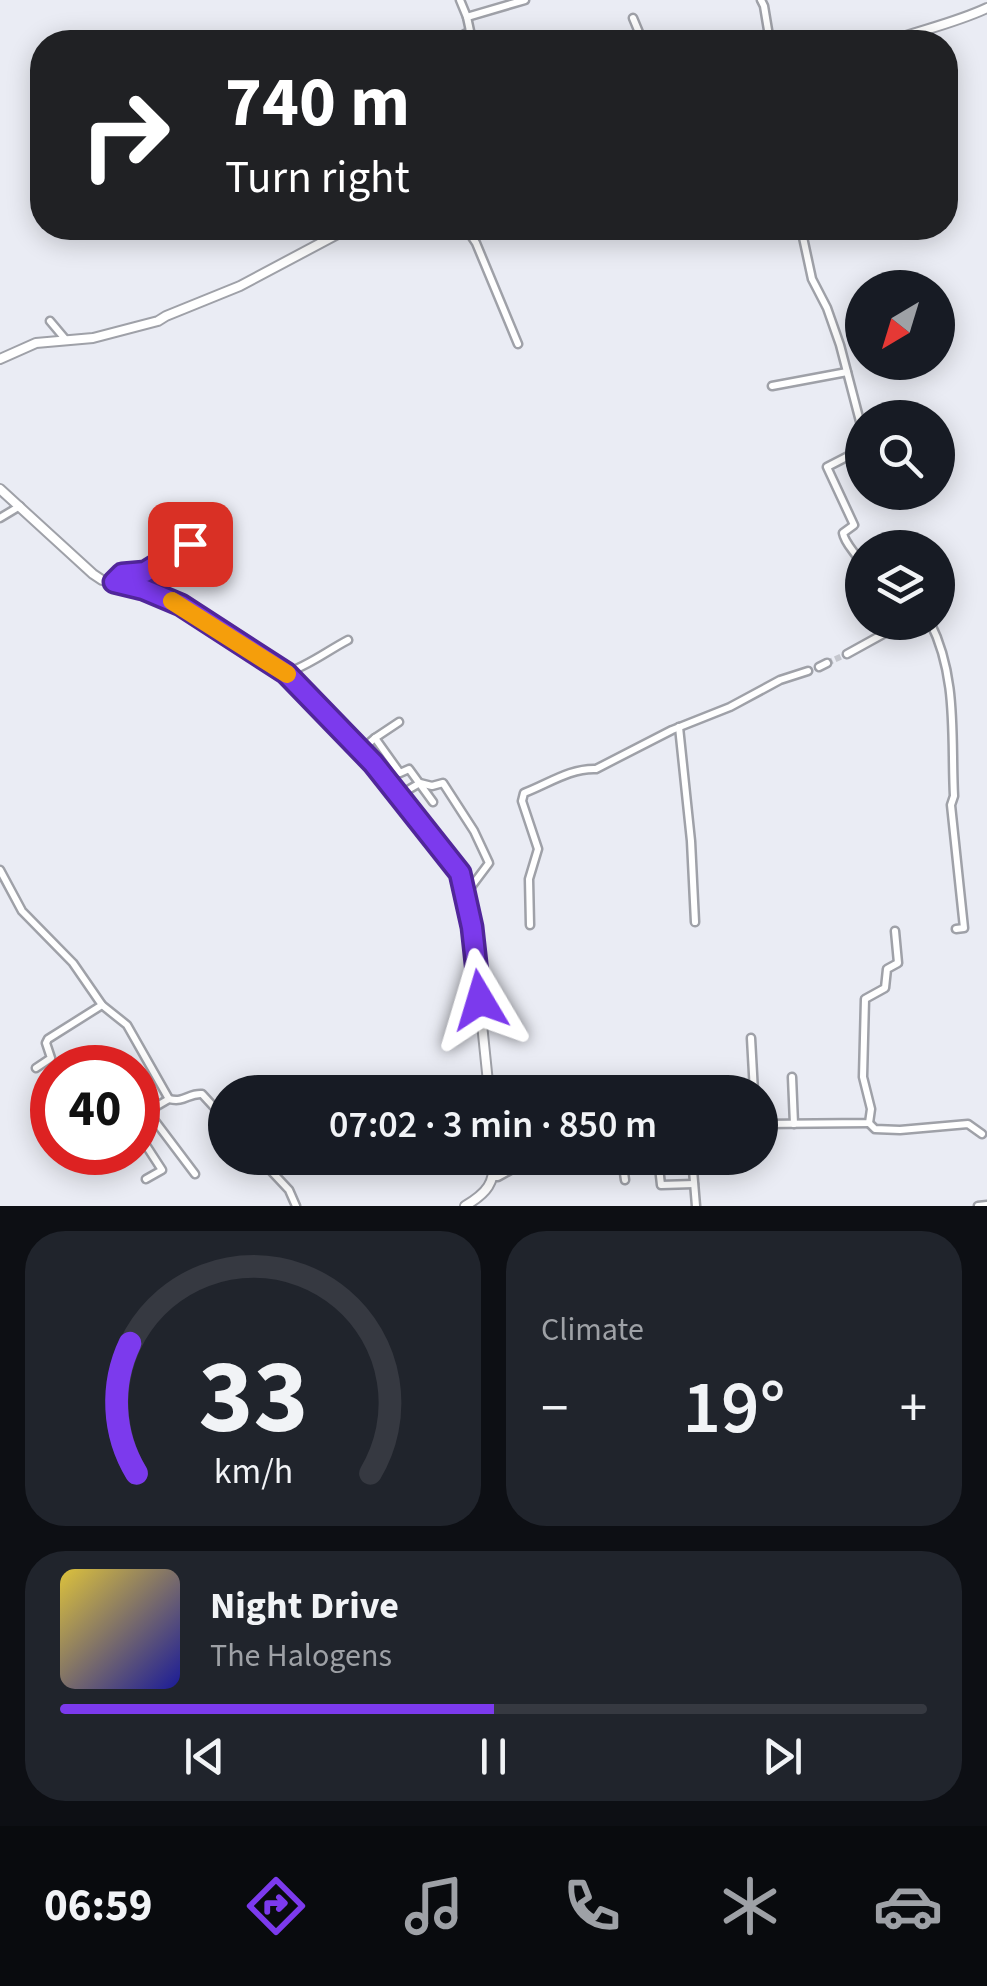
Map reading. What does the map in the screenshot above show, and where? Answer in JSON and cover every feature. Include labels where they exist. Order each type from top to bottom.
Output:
[{"type":"street","points":[[460,0],[470,30]]},
{"type":"street","points":[[466,17],[525,0]]},
{"type":"street","points":[[761,0],[768,30]]},
{"type":"street","points":[[921,30],[958,21],[987,8]]},
{"type":"street","points":[[633,18],[638,30]]},
{"type":"street","points":[[0,359],[36,343],[93,338],[158,321],[240,286],[326,240]]},
{"type":"street","points":[[474,240],[518,344]]},
{"type":"street","points":[[804,240],[812,280],[832,320],[845,365]]},
{"type":"street","points":[[50,321],[66,340]]},
{"type":"street","points":[[772,386],[845,372]]},
{"type":"street","points":[[845,458],[827,467],[845,506]]},
{"type":"street","points":[[0,489],[93,574],[181,605],[286,673],[361,750],[460,873],[474,946],[488,1075]]},
{"type":"street","points":[[0,518],[20,506]]},
{"type":"street","points":[[847,510],[854,525],[847,530]]},
{"type":"street","points":[[114,582],[122,574],[145,572],[190,544]]},
{"type":"street","points":[[286,673],[304,667],[348,640]]},
{"type":"street","points":[[847,654],[872,640]]},
{"type":"street","points":[[938,640],[945,656],[954,715],[951,805],[964,928],[956,929]]},
{"type":"street","points":[[818,667],[827,663]]},
{"type":"street","points":[[530,924],[529,879],[538,849],[522,801],[524,793],[583,768],[596,769],[679,727],[730,708],[780,680],[808,671]]},
{"type":"street","points":[[361,750],[399,722]]},
{"type":"street","points":[[679,727],[695,922]]},
{"type":"street","points":[[375,738],[400,773],[410,769],[434,802]]},
{"type":"street","points":[[399,796],[420,783],[443,783],[489,862],[466,896]]},
{"type":"street","points":[[0,870],[22,912],[73,963],[102,1005],[128,1025],[169,1099],[180,1102],[198,1093],[208,1101]]},
{"type":"street","points":[[869,1123],[871,1109],[863,1077],[865,1000],[885,988],[888,969],[898,962],[896,932]]},
{"type":"street","points":[[47,1045],[48,1039],[102,1005]]},
{"type":"street","points":[[751,1038],[753,1075]]},
{"type":"street","points":[[792,1078],[794,1124]]},
{"type":"street","points":[[160,1105],[169,1099]]},
{"type":"street","points":[[778,1124],[869,1123],[875,1129],[900,1130],[968,1124],[982,1134]]},
{"type":"street","points":[[160,1127],[195,1174]]},
{"type":"street","points":[[146,1179],[153,1175]]},
{"type":"street","points":[[274,1175],[296,1206]]},
{"type":"street","points":[[465,1206],[494,1177],[502,1175]]},
{"type":"street","points":[[624,1175],[625,1180]]},
{"type":"street","points":[[660,1175],[661,1184],[694,1184]]},
{"type":"street","points":[[693,1175],[696,1206]]},
{"type":"street","points":[[481,1194],[488,1206]]},
{"type":"street","points":[[978,1206],[987,1205]]},
{"type":"tunnel","points":[[827,663],[847,654]]},
{"type":"slow traffic","points":[[172,601],[287,674]]},
{"type":"route","points":[[190,544],[145,572],[122,574],[114,582],[181,605],[286,673],[373,763],[460,873],[472,927],[480,1000]]}]
